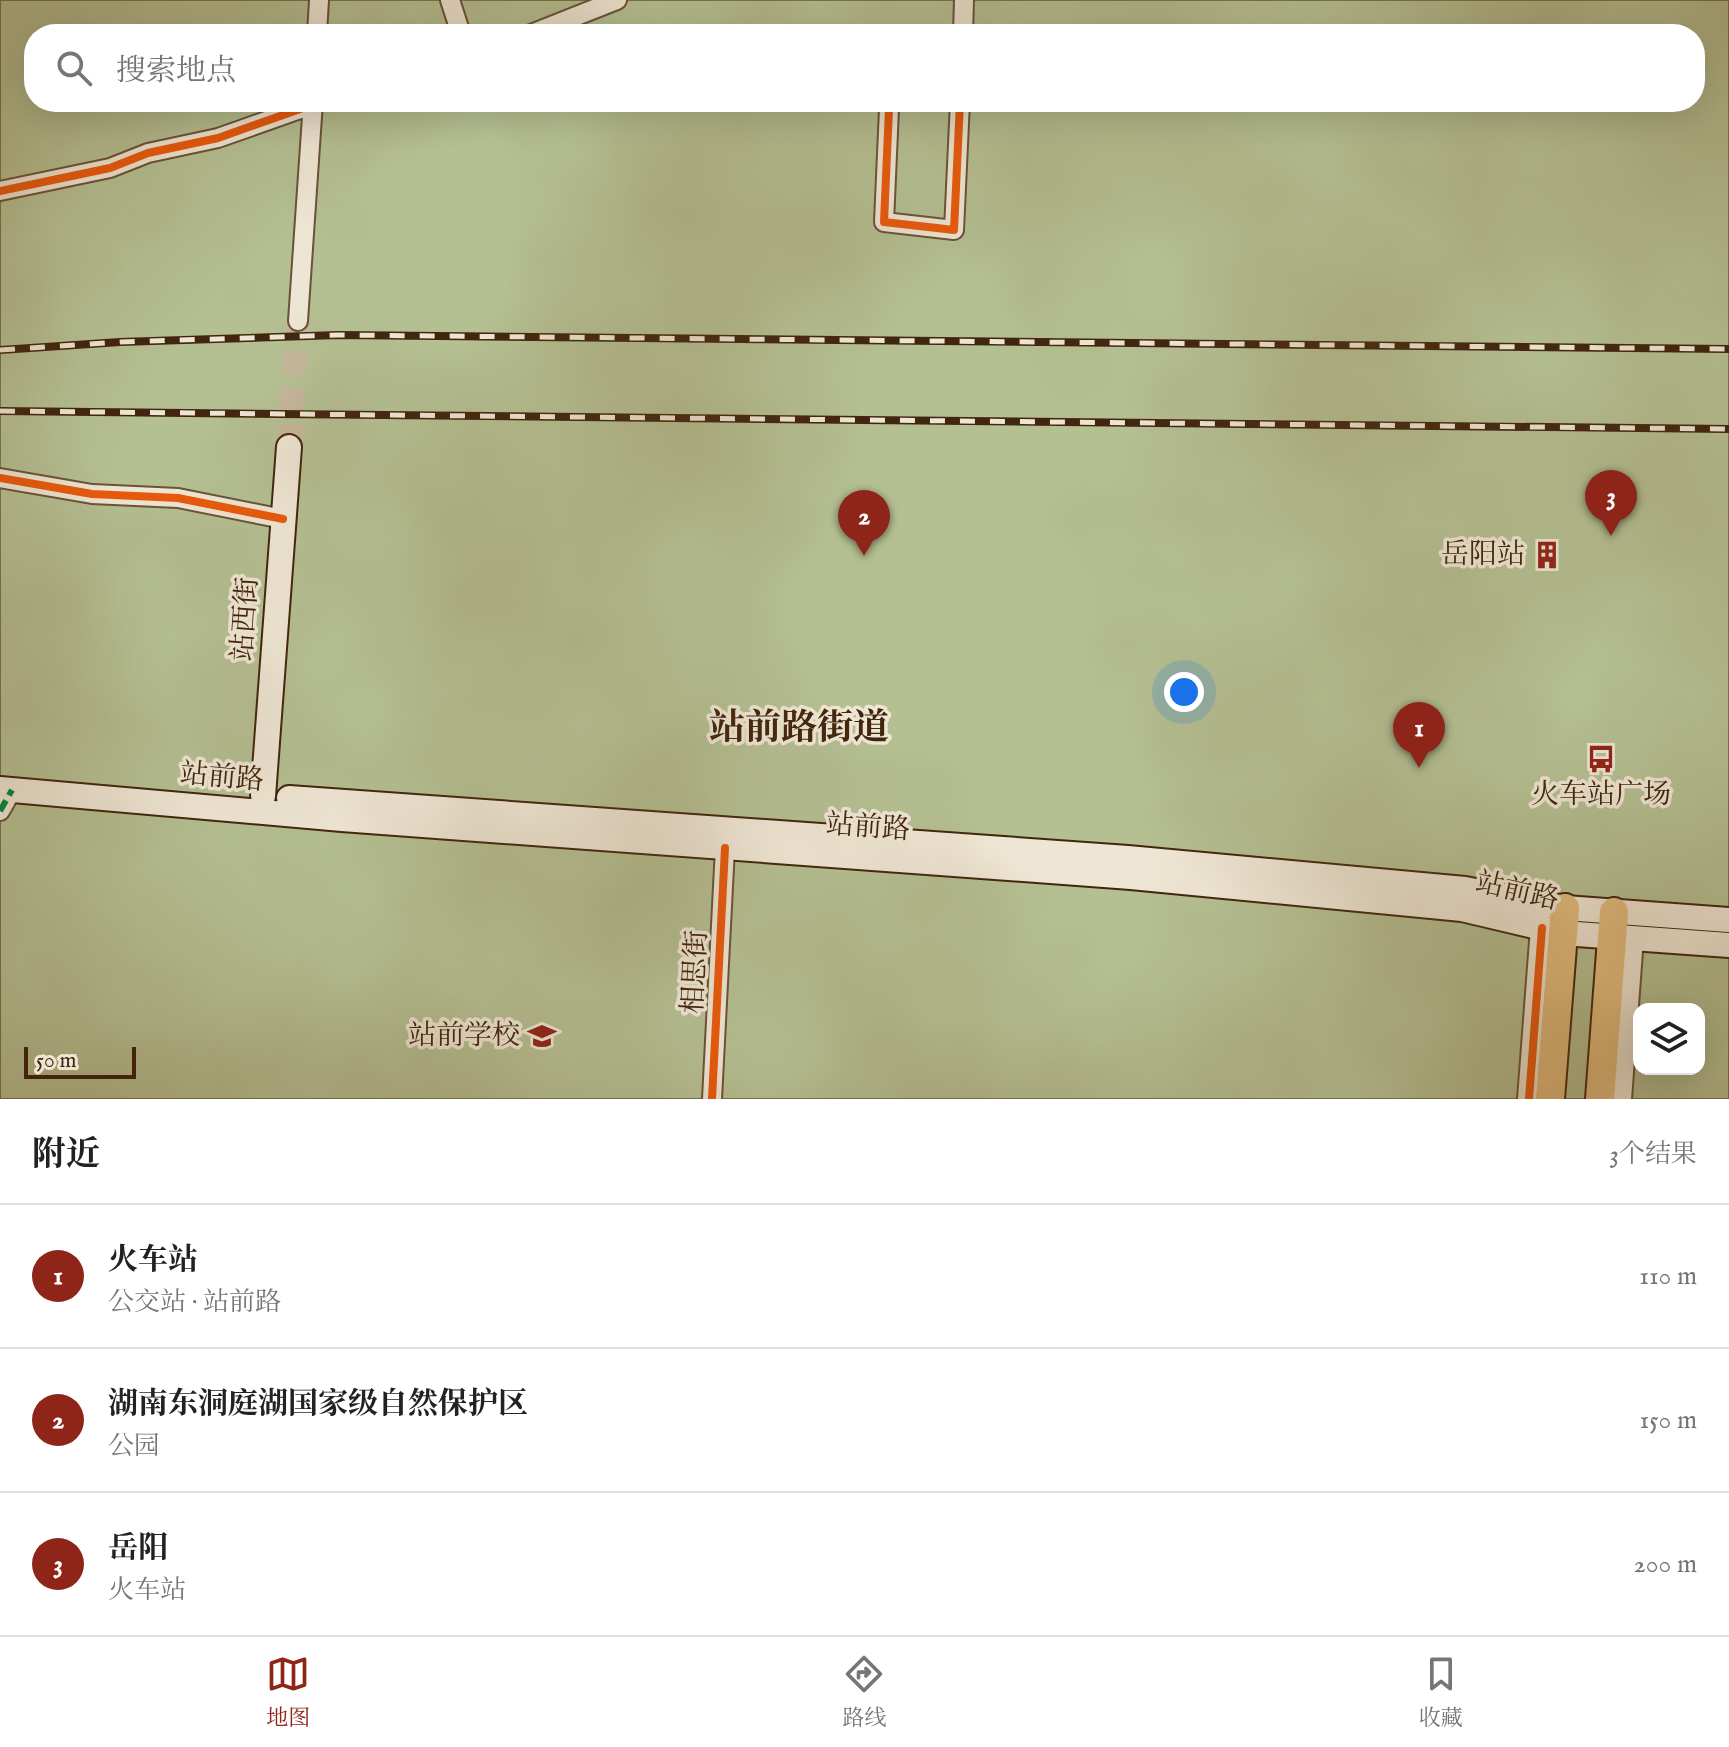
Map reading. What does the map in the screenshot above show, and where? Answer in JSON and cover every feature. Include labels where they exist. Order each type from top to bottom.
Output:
[{"type":"main road","name":"站西街","points":[[263,796],[289,447]]},
{"type":"main road","name":"站前路","points":[[3,791],[263,796],[1128,858],[1465,889],[1557,923]]},
{"type":"main road","name":"站前路","points":[[3,791],[1131,877],[1462,909],[1729,945]]},
{"type":"main road","name":"站前路","points":[[1620,929],[1729,920]]},
{"type":"main road","points":[[1550,1099],[1557,923]]},
{"type":"main road","points":[[1600,1099],[1620,929]]},
{"type":"street","points":[[318,24],[319,0]]},
{"type":"street","points":[[450,0],[458,24]]},
{"type":"street","points":[[556,24],[617,0]]},
{"type":"street","points":[[963,24],[964,0]]},
{"type":"street","points":[[0,191],[110,168],[148,153],[218,138],[290,112]]},
{"type":"street","points":[[298,321],[314,112]]},
{"type":"street","points":[[889,112],[884,222],[954,230],[960,112]]},
{"type":"street","points":[[0,478],[92,494],[178,498],[283,519]]},
{"type":"street","name":"相思街","points":[[712,1099],[725,848]]},
{"type":"street","points":[[1529,1099],[1557,923]]},
{"type":"street","points":[[1620,929],[1620,1099]]},
{"type":"green space","points":[[0,0],[1729,0],[1729,1099],[0,1099]]},
{"type":"tunnel","points":[[289,447],[298,321]]},
{"type":"railway","points":[[0,350],[120,342],[339,335],[1729,349]]},
{"type":"railway","points":[[0,411],[1729,429]]},
{"type":"marked path","points":[[0,811],[12,790]]},
{"type":"cycle path","points":[[0,191],[110,168],[148,153],[218,138],[292,112]]},
{"type":"cycle path","points":[[889,112],[884,222],[954,230],[960,112]]},
{"type":"cycle path","points":[[0,478],[92,494],[178,498],[283,519]]},
{"type":"cycle path","points":[[712,1099],[725,848]]},
{"type":"cycle path","points":[[1529,1099],[1542,928]]},
{"type":"place","name":"岳阳","points":[[1611,536]]},
{"type":"place","name":"岳阳站","points":[[1547,555]]},
{"type":"place","name":"湖南东洞庭湖国家级自然保护区","points":[[864,556]]},
{"type":"place","name":"火车站广场","points":[[1601,759]]},
{"type":"place","name":"火车站","points":[[1419,768]]},
{"type":"place","name":"站前学校","points":[[542,1036]]},
{"type":"district","name":"站前路街道","points":[[799,729]]}]
